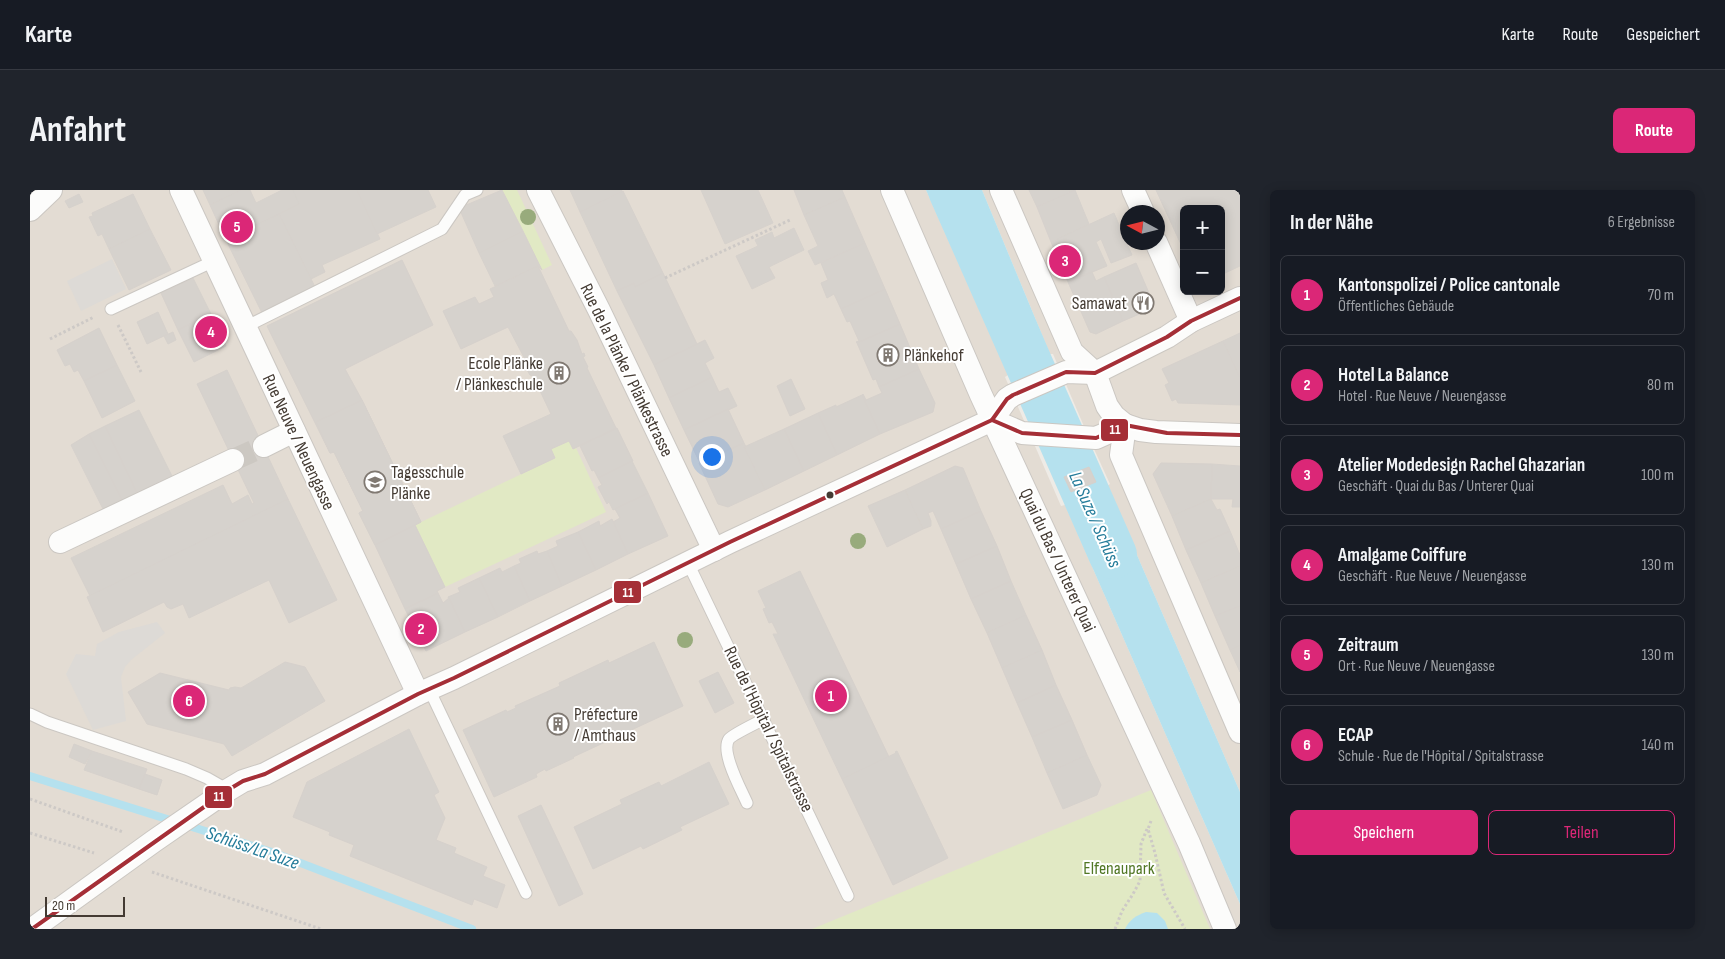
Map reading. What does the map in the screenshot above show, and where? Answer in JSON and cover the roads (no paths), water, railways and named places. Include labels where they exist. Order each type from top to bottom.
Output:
[{"type":"street","points":[[30,210],[51,190]]},
{"type":"street","name":"Rue Neuve / Neuengasse","points":[[181,190],[294,431],[423,692]]},
{"type":"street","name":"Rue de la Plänke / Plänkestrasse","points":[[538,190],[599,310],[714,550]]},
{"type":"street","name":"Quai du Bas / Unterer Quai","points":[[892,190],[992,420],[1188,843],[1225,929]]},
{"type":"street","points":[[1001,190],[1072,352],[1095,373],[1107,406],[1114,416],[1125,425],[1140,430],[1240,435]]},
{"type":"street","points":[[1133,190],[1140,205]]},
{"type":"street","points":[[1160,250],[1191,320]]},
{"type":"street","points":[[32,929],[154,841],[243,781],[265,774],[423,692],[714,550],[992,420],[1007,399],[1013,395],[1066,372],[1095,373],[1167,337],[1191,320],[1240,298]]},
{"type":"street","points":[[992,420],[1022,433],[1090,438],[1096,438],[1125,425]]},
{"type":"street","points":[[1125,425],[1121,455],[1240,732]]},
{"type":"street","points":[[264,446],[294,431]]},
{"type":"street","points":[[60,542],[233,460]]},
{"type":"lane","points":[[245,327],[442,229],[465,195],[477,190]]},
{"type":"lane","points":[[111,309],[214,261]]},
{"type":"lane","name":"Rue de l'Hôpital / Spitalstrasse","points":[[688,563],[848,896]]},
{"type":"lane","points":[[423,692],[526,893]]},
{"type":"lane","points":[[30,714],[47,722],[186,769],[228,790]]},
{"type":"lane","points":[[747,803],[726,748],[730,738],[764,719]]},
{"type":"water","points":[[926,190],[982,190],[1050,354],[1008,375]]},
{"type":"water","points":[[1107,486],[1240,792],[1240,904],[1065,505]]},
{"type":"water","points":[[1146,912],[1157,913],[1165,921],[1168,929],[1125,929],[1134,918]]},
{"type":"waterway","name":"La Suze / Schüss","points":[[952,190],[1113,555]]},
{"type":"waterway","name":"Schüss/La Suze","points":[[30,776],[272,852],[472,929]]},
{"type":"tunnel","points":[[233,460],[264,446]]},
{"type":"place","name":"Zeitraum","points":[[237,227]]},
{"type":"place","name":"Atelier Modedesign Rachel Ghazarian","points":[[1065,261]]},
{"type":"place","name":"Samawat","points":[[1143,303]]},
{"type":"place","name":"Amalgame Coiffure","points":[[211,332]]},
{"type":"place","name":"Plänkehof","points":[[888,355]]},
{"type":"place","name":"Ecole Plänke / Plänkeschule","points":[[559,373]]},
{"type":"place","name":"Tagesschule Plänke","points":[[375,482]]},
{"type":"place","name":"Hotel La Balance","points":[[421,629]]},
{"type":"place","name":"Kantonspolizei / Police cantonale","points":[[831,696]]},
{"type":"place","name":"ECAP","points":[[189,701]]},
{"type":"place","name":"Préfecture / Amthaus","points":[[558,724]]},
{"type":"park label","name":"Elfenaupark","points":[[1119,868]]}]
